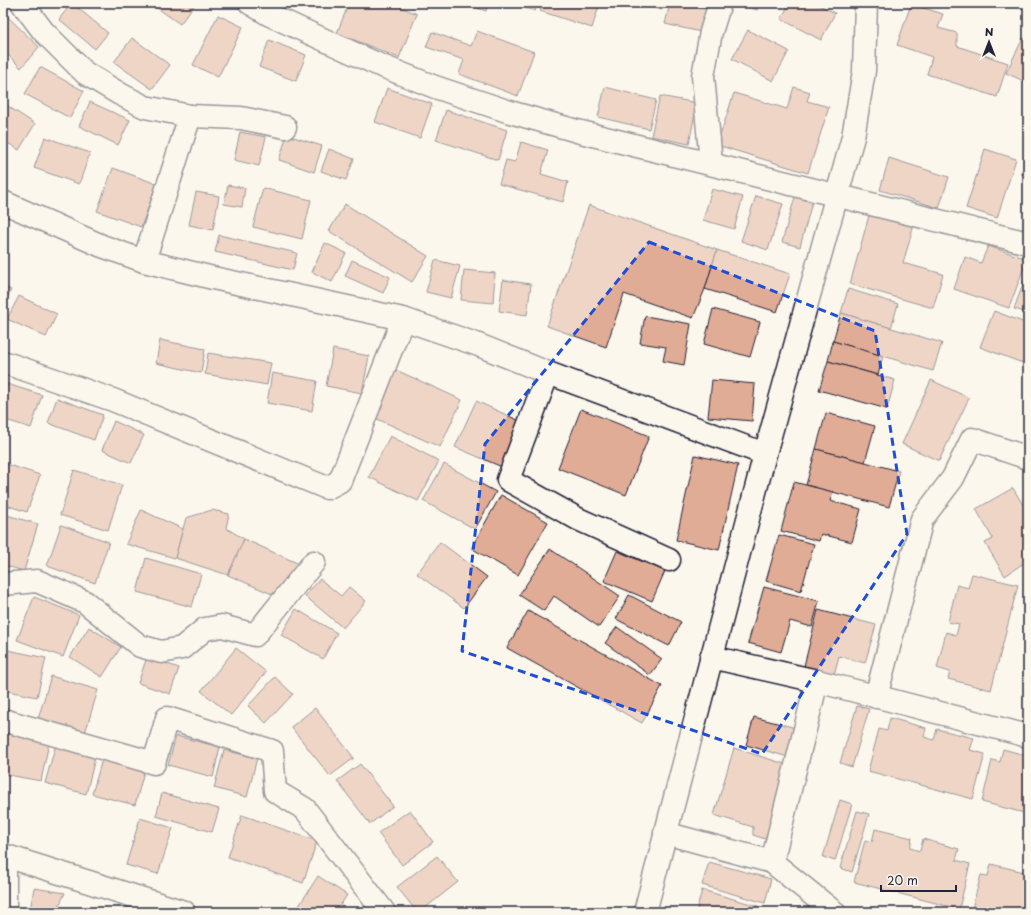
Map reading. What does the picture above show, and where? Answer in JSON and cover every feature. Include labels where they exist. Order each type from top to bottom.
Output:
[{"type":"street","points":[[22,3],[43,31],[85,73],[145,107],[190,116],[241,118],[285,126]]},
{"type":"street","points":[[250,3],[270,15],[377,64],[435,87],[510,112],[577,131],[711,163],[1028,243]]},
{"type":"street","points":[[711,163],[703,76],[711,32],[720,3]]},
{"type":"street","points":[[645,912],[765,454],[838,196],[853,137],[864,71],[866,3]]},
{"type":"street","points":[[144,261],[190,116]]},
{"type":"street","points":[[3,202],[102,246],[144,261],[213,278],[403,319],[476,344],[548,373],[765,454]]},
{"type":"street","points":[[3,362],[113,400],[327,488],[340,481],[403,319]]},
{"type":"street","points":[[548,373],[508,480],[578,519],[668,560]]},
{"type":"street","points":[[876,697],[922,520],[953,478],[972,439],[1028,458]]},
{"type":"street","points":[[3,584],[37,581],[85,602],[140,646],[161,652],[182,648],[205,629],[222,626],[256,635],[314,562]]},
{"type":"street","points":[[711,657],[817,681],[1028,736]]},
{"type":"street","points":[[772,862],[817,681]]},
{"type":"street","points":[[3,720],[154,763],[167,718],[272,751],[275,791],[305,809],[384,912]]},
{"type":"street","points":[[665,833],[772,862],[834,912]]},
{"type":"street","points":[[4,912],[4,855],[184,912]]},
{"type":"highlighted area","points":[[649,242],[875,331],[907,534],[762,754],[462,651],[485,444]]},
{"type":"building","points":[[72,3],[108,33],[95,49],[59,19]]},
{"type":"building","points":[[150,3],[193,3],[195,4],[180,24]]},
{"type":"building","points":[[349,3],[391,3],[417,14],[399,58],[337,33]]},
{"type":"building","points":[[472,3],[488,3],[486,11],[471,6]]},
{"type":"building","points":[[510,3],[538,3],[535,11]]},
{"type":"building","points":[[543,3],[600,3],[592,28],[540,11]]},
{"type":"building","points":[[637,3],[664,3],[662,10]]},
{"type":"building","points":[[670,3],[681,3],[706,9],[701,32],[665,24]]},
{"type":"building","points":[[737,3],[760,3],[757,10]]},
{"type":"building","points":[[790,3],[815,3],[835,13],[821,40],[781,19]]},
{"type":"building","points":[[911,4],[943,14],[938,28],[957,33],[957,46],[1008,63],[997,97],[927,74],[932,57],[897,45]]},
{"type":"building","points":[[218,15],[243,27],[218,77],[193,65]]},
{"type":"building","points":[[7,16],[39,47],[21,68],[6,53],[3,52],[3,19]]},
{"type":"building","points":[[748,30],[789,51],[773,81],[732,59]]},
{"type":"building","points":[[477,31],[534,52],[518,96],[459,74],[464,60],[426,47],[432,32],[471,46]]},
{"type":"building","points":[[132,38],[170,65],[152,89],[114,62]]},
{"type":"building","points":[[1023,38],[1028,40],[1028,83],[1006,73]]},
{"type":"building","points":[[269,40],[306,55],[296,81],[259,67]]},
{"type":"building","points":[[40,67],[84,91],[70,118],[25,94]]},
{"type":"building","points":[[605,87],[656,100],[649,129],[598,117]]},
{"type":"building","points":[[794,87],[810,92],[807,101],[829,107],[808,173],[717,145],[734,93],[787,109]]},
{"type":"building","points":[[387,88],[432,104],[420,138],[375,122]]},
{"type":"building","points":[[660,96],[697,103],[689,144],[651,136]]},
{"type":"building","points":[[90,102],[130,120],[118,145],[79,126]]},
{"type":"building","points":[[3,103],[35,124],[19,150],[3,140]]},
{"type":"building","points":[[446,110],[507,130],[498,160],[436,140]]},
{"type":"building","points":[[240,132],[266,137],[259,166],[234,160]]},
{"type":"building","points":[[287,135],[322,146],[314,172],[279,160]]},
{"type":"building","points":[[45,137],[90,153],[79,184],[34,168]]},
{"type":"building","points":[[521,142],[548,150],[541,174],[568,182],[563,202],[499,184],[506,160],[515,162]]},
{"type":"building","points":[[329,149],[354,159],[346,180],[321,171]]},
{"type":"building","points":[[985,149],[1016,159],[997,218],[966,208]]},
{"type":"building","points":[[1028,154],[1028,176],[1021,174]]},
{"type":"building","points":[[889,158],[949,177],[939,208],[880,190]]},
{"type":"building","points":[[113,168],[157,184],[141,227],[97,211]]},
{"type":"building","points":[[228,185],[245,188],[242,207],[224,204]]},
{"type":"building","points":[[263,188],[311,200],[302,239],[253,227]]},
{"type":"building","points":[[712,189],[743,197],[734,229],[703,220]]},
{"type":"building","points":[[196,192],[219,196],[213,230],[189,225]]},
{"type":"building","points":[[756,196],[783,204],[768,250],[741,241]]},
{"type":"building","points":[[795,197],[812,202],[800,247],[782,242]]},
{"type":"building","points":[[345,204],[428,256],[412,282],[329,231]]},
{"type":"building","points":[[589,205],[717,250],[705,289],[693,318],[624,294],[606,347],[547,326]]},
{"type":"building","points":[[870,212],[914,225],[903,263],[943,274],[933,308],[850,284]]},
{"type":"building","points":[[219,235],[297,253],[293,270],[215,252]]},
{"type":"building","points":[[325,243],[346,253],[332,282],[312,272]]},
{"type":"building","points":[[988,246],[1027,259],[1009,308],[954,289],[965,257],[981,263]]},
{"type":"building","points":[[717,250],[790,274],[777,312],[705,289]]},
{"type":"building","points":[[352,260],[390,277],[383,293],[345,276]]},
{"type":"building","points":[[435,260],[460,266],[451,298],[426,292]]},
{"type":"building","points":[[464,270],[495,273],[493,303],[461,300]]},
{"type":"building","points":[[1028,270],[1028,313],[1014,309]]},
{"type":"building","points":[[503,280],[531,284],[527,315],[499,311]]},
{"type":"building","points":[[3,286],[11,290],[3,306]]},
{"type":"building","points":[[848,289],[898,304],[891,328],[841,313]]},
{"type":"building","points":[[19,296],[57,314],[46,337],[7,319]]},
{"type":"building","points":[[713,309],[760,322],[750,357],[704,344]]},
{"type":"building","points":[[994,311],[1028,324],[1028,365],[980,347]]},
{"type":"building","points":[[841,313],[942,343],[933,371],[833,341]]},
{"type":"building","points":[[645,316],[691,324],[684,365],[663,361],[666,347],[640,343]]},
{"type":"building","points":[[160,340],[205,349],[201,373],[156,363]]},
{"type":"building","points":[[833,341],[883,356],[878,375],[828,361]]},
{"type":"building","points":[[333,349],[369,356],[362,393],[326,386]]},
{"type":"building","points":[[208,353],[271,363],[267,385],[205,374]]},
{"type":"building","points":[[828,361],[895,380],[887,409],[819,390]]},
{"type":"building","points":[[396,370],[462,400],[440,447],[375,418]]},
{"type":"building","points":[[272,373],[317,381],[312,411],[267,403]]},
{"type":"building","points":[[712,380],[755,384],[752,421],[708,417]]},
{"type":"building","points":[[931,380],[969,398],[939,461],[902,444]]},
{"type":"building","points":[[7,384],[42,395],[31,428],[3,419],[3,397]]},
{"type":"building","points":[[57,398],[103,415],[94,440],[48,423]]},
{"type":"building","points":[[476,401],[522,422],[502,467],[455,447]]},
{"type":"building","points":[[581,409],[649,436],[626,495],[558,468]]},
{"type":"building","points":[[826,413],[875,426],[865,462],[816,449]]},
{"type":"building","points":[[114,421],[144,435],[131,463],[102,450]]},
{"type":"building","points":[[390,436],[439,461],[418,501],[369,477]]},
{"type":"building","points":[[816,449],[899,471],[889,507],[806,485]]},
{"type":"building","points":[[695,455],[738,465],[719,550],[676,540]]},
{"type":"building","points":[[3,463],[40,475],[27,512],[3,504]]},
{"type":"building","points":[[444,464],[496,492],[475,529],[423,501]]},
{"type":"building","points":[[74,470],[122,485],[108,530],[60,515]]},
{"type":"building","points":[[794,482],[833,492],[830,501],[861,509],[852,542],[821,534],[819,541],[781,531]]},
{"type":"building","points":[[1013,488],[1023,505],[1028,503],[1028,560],[1005,576],[985,543],[993,539],[976,509]]},
{"type":"building","points":[[501,495],[548,522],[518,575],[471,548]]},
{"type":"building","points":[[141,510],[183,529],[175,558],[126,544]]},
{"type":"building","points":[[212,510],[229,514],[226,528],[244,539],[228,575],[175,558],[186,518]]},
{"type":"building","points":[[3,514],[38,524],[24,571],[3,565]]},
{"type":"building","points":[[61,525],[109,542],[95,583],[47,566]]},
{"type":"building","points":[[779,535],[814,544],[801,591],[766,581]]},
{"type":"building","points":[[244,539],[297,563],[281,598],[228,575]]},
{"type":"building","points":[[440,542],[487,577],[464,608],[417,574]]},
{"type":"building","points":[[550,549],[620,596],[599,627],[554,596],[544,611],[519,595]]},
{"type":"building","points":[[617,551],[665,571],[652,601],[604,581]]},
{"type":"building","points":[[146,558],[201,574],[192,607],[137,592]]},
{"type":"building","points":[[972,574],[1018,585],[991,690],[948,679],[950,672],[937,668],[946,632],[956,635],[959,624],[948,622],[957,585],[968,588]]},
{"type":"building","points":[[320,579],[341,596],[349,587],[366,601],[343,628],[305,596]]},
{"type":"building","points":[[764,587],[819,601],[812,627],[790,621],[781,652],[748,643]]},
{"type":"building","points":[[629,595],[681,622],[669,646],[616,619]]},
{"type":"building","points":[[34,597],[79,615],[63,657],[17,640]]},
{"type":"building","points":[[296,609],[337,633],[323,659],[281,635]]},
{"type":"building","points":[[818,610],[876,625],[865,663],[839,656],[834,675],[804,666]]},
{"type":"building","points":[[528,611],[662,686],[642,723],[507,648]]},
{"type":"building","points":[[89,627],[121,647],[102,677],[70,657]]},
{"type":"building","points":[[617,627],[662,659],[650,675],[605,643]]},
{"type":"building","points":[[236,648],[266,672],[231,715],[201,691]]},
{"type":"building","points":[[3,649],[46,658],[37,697],[3,690]]},
{"type":"building","points":[[147,657],[179,668],[170,694],[138,683]]},
{"type":"building","points":[[51,676],[98,690],[85,733],[38,719]]},
{"type":"building","points":[[275,677],[293,694],[266,723],[248,706]]},
{"type":"building","points":[[857,706],[869,709],[852,767],[840,763]]},
{"type":"building","points":[[315,708],[354,758],[330,776],[291,727]]},
{"type":"building","points":[[754,717],[796,728],[788,757],[746,745]]},
{"type":"building","points":[[890,718],[926,728],[924,737],[934,740],[937,729],[974,738],[970,750],[985,754],[973,799],[868,771],[879,729],[887,731]]},
{"type":"building","points":[[3,729],[50,738],[41,781],[3,774]]},
{"type":"building","points":[[176,736],[220,747],[213,777],[168,765]]},
{"type":"building","points":[[56,744],[96,754],[86,794],[45,783]]},
{"type":"building","points":[[734,748],[791,766],[768,840],[753,835],[753,827],[714,815]]},
{"type":"building","points":[[1003,749],[1028,756],[1028,814],[982,802],[992,760],[1000,762]]},
{"type":"building","points":[[224,750],[257,758],[247,797],[214,788]]},
{"type":"building","points":[[103,756],[145,768],[135,805],[92,794]]},
{"type":"building","points":[[360,764],[393,806],[370,824],[337,781]]},
{"type":"building","points":[[162,793],[219,809],[212,832],[156,816]]},
{"type":"building","points":[[840,800],[852,804],[835,861],[823,857]]},
{"type":"building","points":[[410,810],[433,842],[402,865],[378,833]]},
{"type":"building","points":[[857,811],[869,814],[852,872],[840,868]]},
{"type":"building","points":[[242,815],[317,841],[303,883],[228,857]]},
{"type":"building","points":[[140,818],[173,828],[158,874],[126,865]]},
{"type":"building","points":[[875,829],[912,838],[910,848],[920,851],[923,839],[959,849],[956,860],[970,864],[959,909],[854,882],[865,840],[872,842]]},
{"type":"building","points":[[437,856],[458,882],[420,912],[417,912],[397,887]]},
{"type":"building","points":[[709,862],[771,879],[765,903],[702,885]]},
{"type":"building","points":[[991,864],[1028,873],[1025,883],[1028,884],[1028,912],[971,912],[981,875],[988,876]]},
{"type":"building","points":[[318,876],[347,895],[336,912],[295,912]]},
{"type":"building","points":[[34,888],[65,893],[56,912],[36,912],[30,910]]},
{"type":"building","points":[[702,890],[758,906],[756,912],[696,912]]}]
